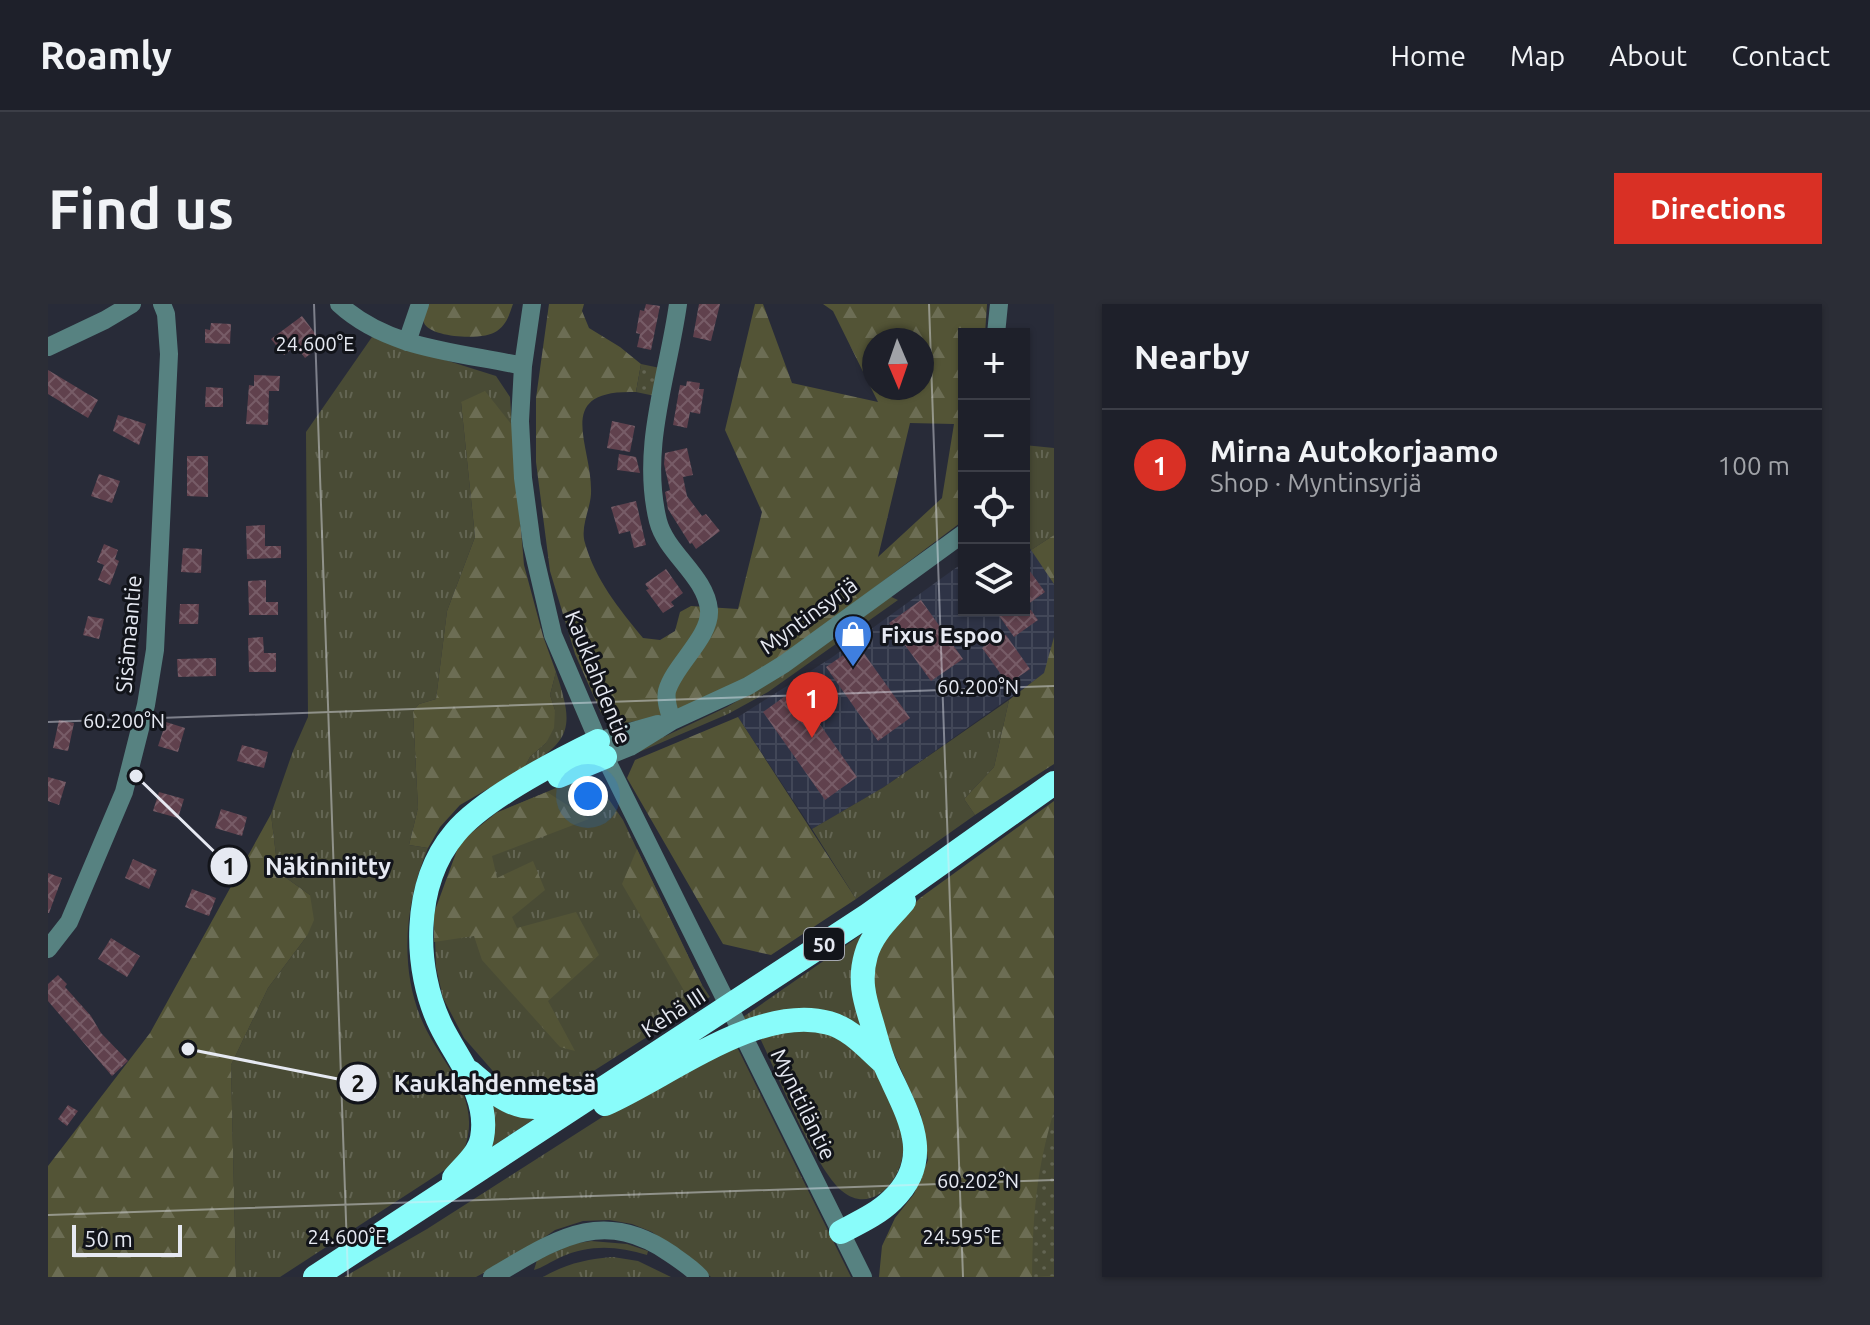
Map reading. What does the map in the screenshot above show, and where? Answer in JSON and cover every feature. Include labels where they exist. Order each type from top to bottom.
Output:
[{"type":"highway","points":[[434,1200],[473,1157],[482,1141],[483,1122],[468,1071],[439,1024],[429,994],[421,942],[429,885],[453,835],[479,811],[601,749]]},
{"type":"highway","name":"Kehä III","points":[[315,1277],[868,915],[1054,783]]},
{"type":"highway","points":[[841,1232],[891,1202],[904,1187],[916,1154],[911,1120],[884,1063],[862,992],[862,974],[874,935],[925,874]]},
{"type":"highway","points":[[554,1122],[608,1103],[715,1046],[758,1028],[785,1022],[811,1020],[830,1023],[849,1032],[884,1063]]},
{"type":"highway","points":[[468,1071],[500,1096],[523,1108],[556,1103],[609,1086]]},
{"type":"street","points":[[48,347],[132,304]]},
{"type":"street","name":"Sisämaantie","points":[[48,949],[69,922],[124,792],[150,680],[155,650],[169,354],[166,314],[162,304]]},
{"type":"street","points":[[339,304],[373,330],[407,342],[523,366]]},
{"type":"street","points":[[407,342],[420,304]]},
{"type":"street","name":"Kauklahdentie","points":[[532,304],[523,366],[520,421],[523,478],[532,545],[553,635],[601,749],[703,952]]},
{"type":"street","points":[[672,721],[667,691],[706,626],[709,612],[704,594],[659,525],[653,489],[653,438],[673,345],[678,304]]},
{"type":"street","points":[[997,328],[999,304]]},
{"type":"street","name":"Myntinsyrjä","points":[[601,749],[630,747],[672,721],[748,686],[784,664],[958,537]]},
{"type":"street","name":"Mynttiläntie","points":[[703,952],[863,1277]]},
{"type":"street","points":[[492,1277],[546,1245],[572,1234],[612,1229],[634,1234],[658,1246],[700,1277]]},
{"type":"shaded area","points":[[1030,547],[1054,584],[1054,637],[1045,673],[884,787],[812,829],[738,717],[831,658],[958,566],[958,616],[1030,616]]},
{"type":"green space","points":[[427,304],[513,304],[497,331],[470,337],[447,335],[429,328],[423,318]]},
{"type":"green space","points":[[549,304],[584,304],[582,311],[589,328],[641,364],[636,392],[610,394],[593,400],[585,410],[582,424],[591,494],[584,537],[595,569],[617,605],[643,638],[660,640],[675,631],[680,612],[691,606],[738,609],[762,512],[725,430],[755,304],[763,304],[792,383],[878,402],[934,400],[934,328],[862,328],[862,370],[833,311],[823,304],[987,304],[985,328],[958,328],[958,525],[785,655],[716,696],[653,718],[625,723],[602,715],[575,654],[550,571],[536,462],[536,398]],"holes":[[[910,423],[954,424],[942,498],[878,557]]]},
{"type":"green space","points":[[372,337],[496,376],[510,397],[512,425],[461,402],[475,537],[447,611],[436,699],[419,704],[413,711],[418,808],[409,845],[428,848],[410,910],[409,975],[420,1016],[466,1101],[469,1118],[467,1138],[460,1160],[280,1277],[236,1277],[231,1065],[268,988],[307,936],[310,895],[278,872],[271,814],[308,717],[306,432]]},
{"type":"green space","points":[[641,364],[660,368],[655,396],[636,392]]},
{"type":"green space","points":[[485,391],[512,425],[524,565],[556,672],[550,695],[555,710],[554,728],[546,743],[530,757],[524,768],[460,805],[440,827],[428,848],[409,845],[418,808],[413,711],[419,704],[436,699],[447,611],[475,537],[461,402]]},
{"type":"green space","points":[[1030,446],[1054,448],[1054,535],[1031,550]]},
{"type":"green space","points":[[1054,535],[1054,584],[1031,550]]},
{"type":"green space","points":[[889,596],[898,600],[768,692],[728,714],[637,753],[638,749],[727,707],[766,684]]},
{"type":"green space","points":[[1054,637],[1054,764],[975,815],[964,799],[994,767],[1009,700],[1044,673]]},
{"type":"green space","points":[[556,672],[565,705],[565,729],[552,748],[524,768],[530,757],[546,743],[555,710],[550,695]]},
{"type":"green space","points":[[1009,700],[994,767],[964,799],[975,815],[856,899],[812,829],[884,787]]},
{"type":"green space","points":[[738,717],[856,899],[771,955],[723,944],[627,778],[635,760]]},
{"type":"green space","points":[[587,779],[599,785],[623,820],[710,997],[573,1084],[546,1094],[520,1093],[506,1086],[464,1038],[443,998],[436,967],[434,913],[496,813],[568,783]]},
{"type":"green space","points":[[547,792],[589,819],[492,856],[497,878],[533,861],[545,890],[512,917],[517,928],[576,912],[599,955],[548,1001],[575,1051],[560,1047],[482,960],[474,936],[434,942],[434,913],[460,842],[496,813]]},
{"type":"green space","points":[[1054,801],[1054,1277],[879,1277],[882,1246],[895,1218],[914,1194],[928,1160],[921,1115],[883,1029],[871,971],[887,931],[920,898]]},
{"type":"green space","points":[[271,814],[278,872],[310,895],[314,920],[307,936],[268,988],[231,1065],[236,1277],[48,1277],[48,1166],[150,1033]]},
{"type":"green space","points":[[637,849],[702,985],[686,994],[622,884]]},
{"type":"green space","points":[[868,930],[871,1039],[856,1028],[723,1031]]},
{"type":"green space","points":[[805,1029],[835,1036],[861,1055],[877,1074],[893,1107],[903,1142],[901,1162],[891,1183],[874,1197],[853,1198],[831,1179],[808,1141],[759,1036]]},
{"type":"green space","points":[[736,1045],[851,1277],[711,1277],[652,1232],[609,1220],[583,1221],[555,1230],[523,1252],[476,1277],[344,1277],[427,1229],[618,1107]]},
{"type":"green space","points":[[494,1104],[537,1117],[490,1148],[490,1107]]},
{"type":"green space","points":[[1054,1111],[1054,1276],[1032,1277],[1037,1193]]},
{"type":"green space","points":[[591,1241],[627,1244],[648,1251],[647,1255],[615,1248],[593,1248],[561,1257],[534,1270],[537,1260],[572,1244]]},
{"type":"green space","points":[[613,1257],[638,1261],[671,1277],[543,1277],[576,1263]]},
{"type":"building","points":[[646,304],[660,306],[651,350],[637,347],[640,310],[644,311]]},
{"type":"building","points":[[699,304],[720,304],[711,341],[693,337]]},
{"type":"building","points":[[302,316],[323,344],[305,358],[296,346],[284,355],[271,339]]},
{"type":"building","points":[[211,323],[231,324],[230,344],[205,343],[205,329],[210,330]]},
{"type":"building","points":[[48,370],[98,400],[88,418],[48,394]]},
{"type":"building","points":[[254,375],[280,376],[279,391],[269,391],[268,425],[246,424],[249,385],[254,386]]},
{"type":"building","points":[[687,381],[700,383],[699,389],[704,389],[700,414],[690,412],[687,428],[673,425],[680,385],[686,386]]},
{"type":"building","points":[[206,387],[223,388],[223,407],[205,407]]},
{"type":"building","points":[[118,415],[146,424],[139,445],[113,431]]},
{"type":"building","points":[[612,421],[635,426],[630,452],[607,448]]},
{"type":"building","points":[[687,448],[693,475],[683,477],[687,496],[702,516],[706,514],[720,531],[696,549],[668,509],[665,492],[670,490],[664,464],[665,453]]},
{"type":"building","points":[[619,454],[636,457],[640,473],[617,470]]},
{"type":"building","points":[[187,456],[208,456],[208,497],[187,496]]},
{"type":"building","points":[[99,474],[120,481],[112,503],[91,496]]},
{"type":"building","points":[[636,501],[646,545],[634,548],[630,531],[619,534],[611,507]]},
{"type":"building","points":[[265,525],[265,546],[281,546],[281,558],[247,559],[246,526]]},
{"type":"building","points":[[104,544],[118,550],[115,559],[119,561],[110,585],[98,580],[104,565],[97,562]]},
{"type":"building","points":[[183,548],[202,549],[201,573],[181,572]]},
{"type":"building","points":[[666,569],[683,593],[671,602],[674,606],[663,613],[645,584]]},
{"type":"building","points":[[1030,571],[1045,592],[1030,603]]},
{"type":"building","points":[[266,580],[266,602],[278,602],[278,615],[249,615],[248,581]]},
{"type":"building","points":[[921,600],[963,659],[931,681],[889,623]]},
{"type":"building","points":[[180,604],[199,604],[198,624],[179,624]]},
{"type":"building","points":[[1031,610],[1038,620],[1014,637],[999,616],[1030,616]]},
{"type":"building","points":[[88,616],[104,619],[99,639],[83,635]]},
{"type":"building","points":[[1006,635],[1030,669],[1008,684],[982,648]]},
{"type":"building","points":[[263,637],[264,653],[276,653],[276,672],[249,672],[248,638]]},
{"type":"building","points":[[858,645],[910,718],[878,741],[826,667]]},
{"type":"building","points":[[216,658],[216,676],[178,677],[177,659]]},
{"type":"building","points":[[795,689],[857,777],[825,800],[763,712]]},
{"type":"building","points":[[59,720],[74,723],[68,751],[53,748]]},
{"type":"building","points":[[166,722],[185,728],[178,752],[158,746]]},
{"type":"building","points":[[242,745],[268,752],[264,768],[237,761]]},
{"type":"building","points":[[48,777],[66,782],[59,805],[48,801]]},
{"type":"building","points":[[159,792],[184,799],[178,818],[153,811]]},
{"type":"building","points":[[221,809],[247,817],[242,836],[215,828]]},
{"type":"building","points":[[133,859],[157,870],[149,889],[125,878]]},
{"type":"building","points":[[48,873],[62,878],[49,913],[48,913]]},
{"type":"building","points":[[192,889],[216,898],[209,916],[185,907]]},
{"type":"building","points":[[111,938],[140,956],[127,977],[98,959]]},
{"type":"building","points":[[58,975],[101,1033],[128,1061],[112,1076],[48,1001],[48,984]]},
{"type":"building","points":[[68,1105],[78,1111],[67,1126],[58,1119]]},
{"type":"place","name":"Fixus Espoo","points":[[853,668]]},
{"type":"place","name":"Mirna Autokorjaamo","points":[[812,738]]},
{"type":"place","name":"Näkinniitty","points":[[136,776]]},
{"type":"place","name":"Kauklahdenmetsä","points":[[188,1049]]}]
